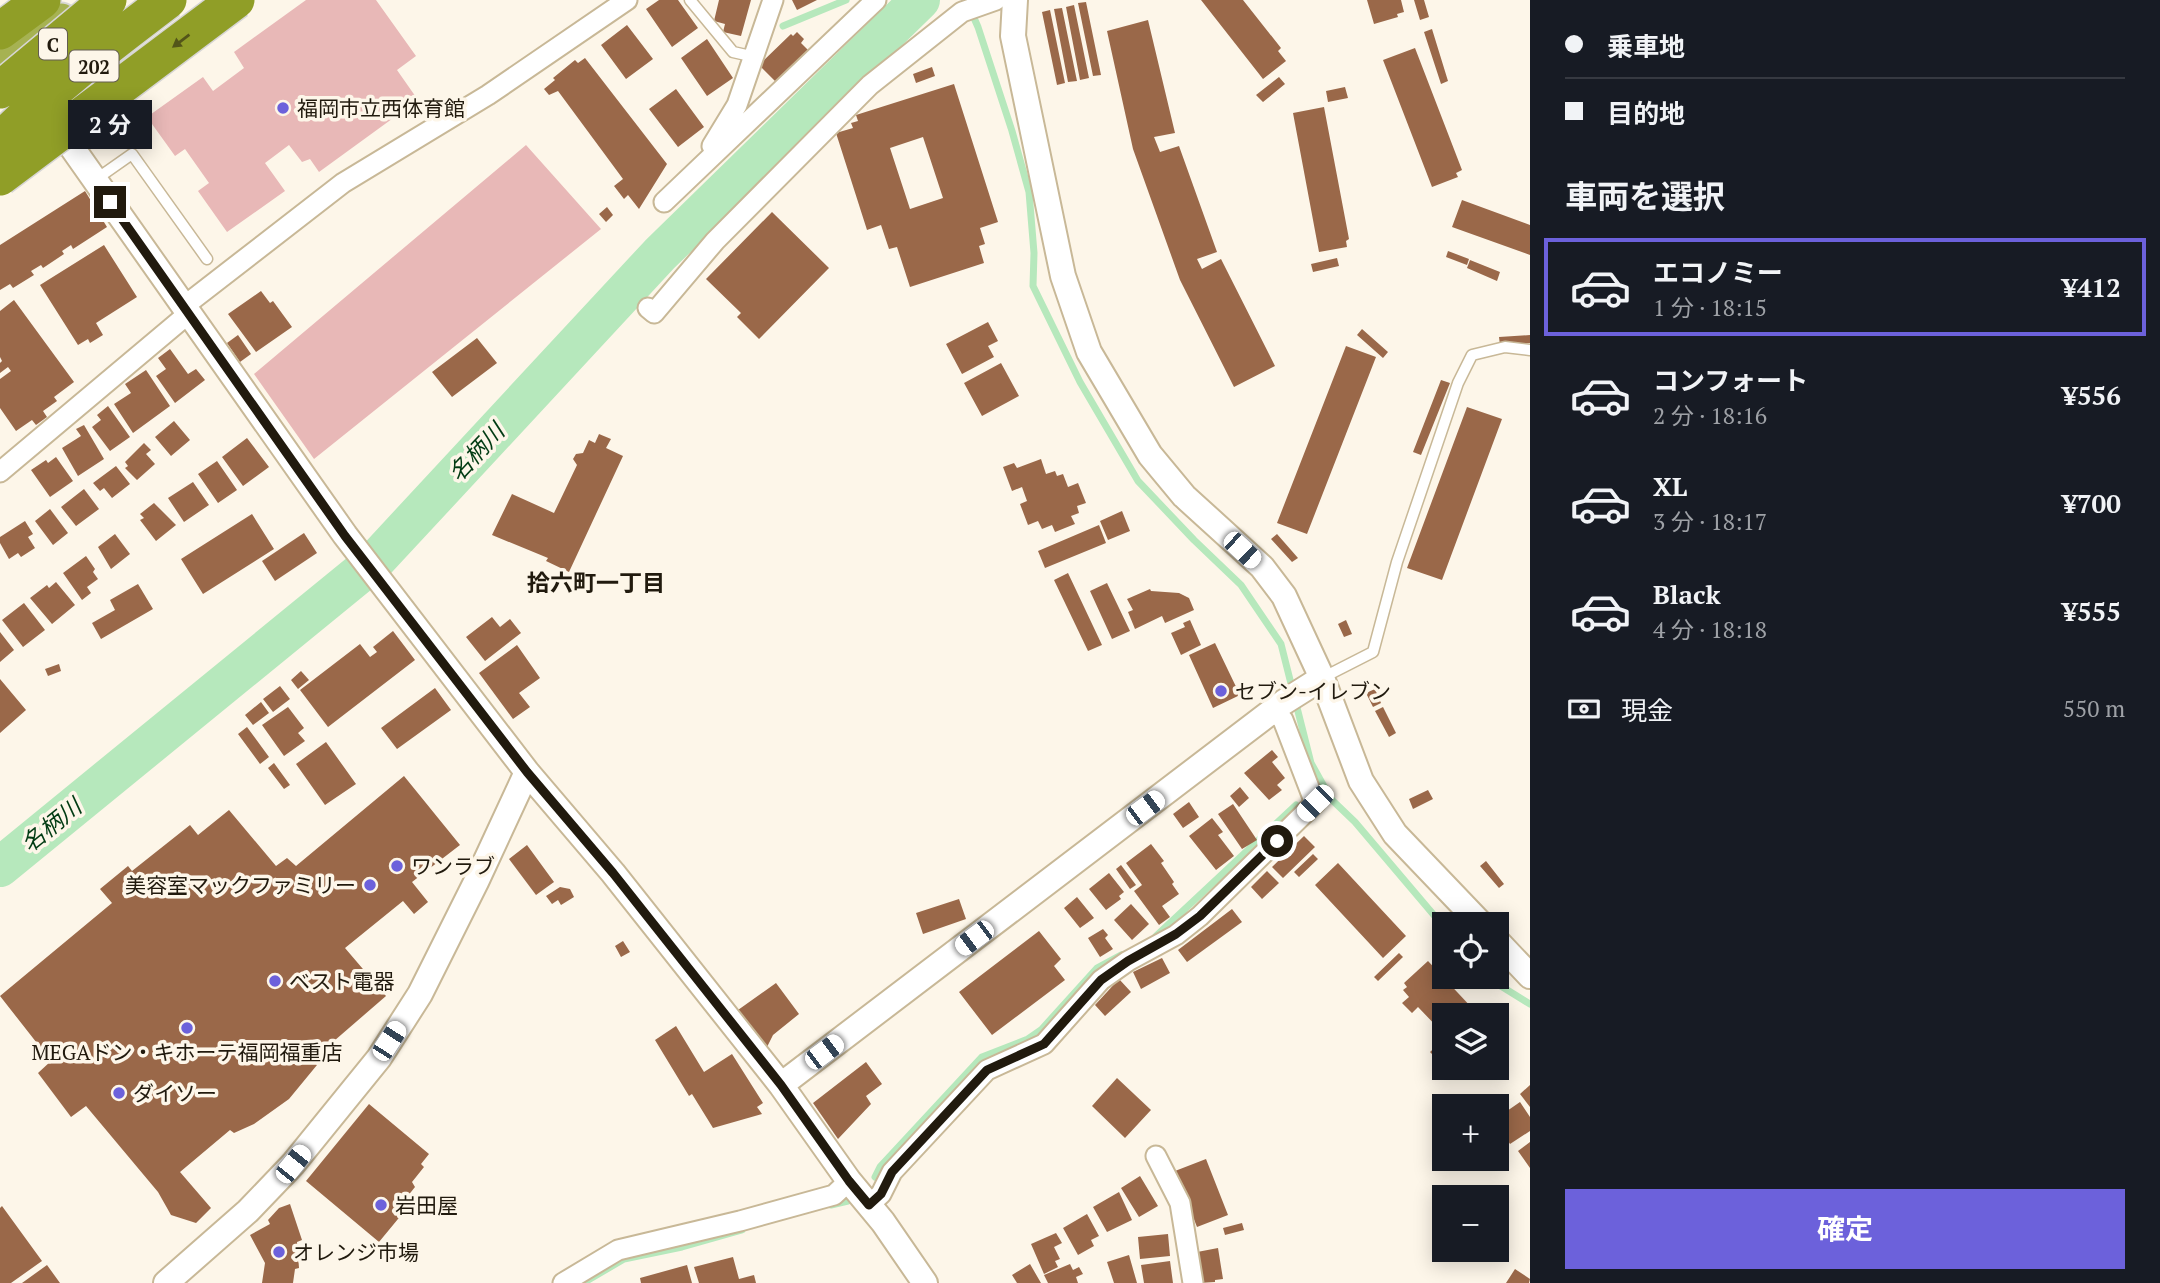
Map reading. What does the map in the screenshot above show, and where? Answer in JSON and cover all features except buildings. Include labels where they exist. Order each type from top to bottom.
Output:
[{"type":"highway","name":"C","points":[[3,47],[42,0]]},
{"type":"highway","name":"202","points":[[3,47],[91,0]]},
{"type":"highway","name":"C","points":[[0,90],[108,0]]},
{"type":"highway","points":[[0,141],[111,43],[168,0]]},
{"type":"highway","name":"202","points":[[0,130],[187,0]]},
{"type":"highway","points":[[0,177],[236,0]]},
{"type":"street","points":[[0,472],[186,310],[343,183],[488,95],[627,0]]},
{"type":"street","points":[[696,170],[737,105],[773,0]]},
{"type":"street","points":[[664,202],[876,0]]},
{"type":"street","points":[[648,308],[654,313],[715,241],[870,85],[996,3],[1013,36],[1063,276],[1089,352],[1150,455],[1184,496],[1262,567],[1284,596],[1296,695],[1361,781],[1395,834],[1470,912]]},
{"type":"street","points":[[3,47],[345,536],[387,587],[527,772],[613,873],[781,1085],[925,1283]]},
{"type":"street","points":[[781,1085],[1296,695]]},
{"type":"street","points":[[869,1205],[881,1194],[892,1172],[987,1070],[1044,1044],[1101,980],[1200,916],[1315,803],[1283,720],[1296,695]]},
{"type":"street","points":[[166,1283],[248,1211],[293,1164],[379,1058],[420,994],[527,772]]},
{"type":"street","points":[[1509,953],[1530,975]]},
{"type":"street","points":[[1156,1156],[1180,1203],[1193,1283]]},
{"type":"street","points":[[562,1283],[618,1250],[834,1195],[849,1181]]},
{"type":"lane","points":[[690,0],[733,52],[755,57]]},
{"type":"lane","points":[[95,181],[132,154],[206,260]]},
{"type":"lane","points":[[1296,695],[1373,652],[1397,562],[1458,383],[1472,355],[1505,347],[1530,350]]},
{"type":"shaded area","name":"福岡市立西体育館","points":[[306,0],[376,0],[416,56],[397,70],[418,100],[319,172],[310,159],[302,162],[289,145],[265,163],[285,191],[227,232],[198,191],[209,183],[185,149],[175,156],[147,117],[203,77],[213,91],[244,68],[234,52]]},
{"type":"shaded area","points":[[526,145],[601,229],[314,459],[254,374]]},
{"type":"waterway","points":[[783,26],[846,0]]},
{"type":"waterway","name":"名柄川","points":[[0,867],[376,560],[660,254],[920,0]]},
{"type":"waterway","points":[[966,0],[978,27],[1029,192],[1034,253],[1033,286],[1080,382],[1138,481],[1241,585],[1281,644],[1311,763],[1331,799],[1355,822],[1432,913]]},
{"type":"waterway","points":[[1156,936],[1296,805]]},
{"type":"waterway","points":[[875,1177],[880,1167],[982,1057],[1028,1039],[1041,1030],[1097,968],[1121,955]]},
{"type":"waterway","points":[[1506,989],[1530,1004]]},
{"type":"waterway","points":[[831,1205],[848,1201]]},
{"type":"waterway","points":[[583,1283],[624,1259],[682,1247],[742,1230]]},
{"type":"place","name":"福岡市立西体育館","points":[[283,108]]},
{"type":"place","name":"セブン-イレブン","points":[[1221,691]]},
{"type":"place","name":"ワンラブ","points":[[397,866]]},
{"type":"place","name":"美容室マックファミリー","points":[[370,885]]},
{"type":"place","name":"ベスト電器","points":[[275,981]]},
{"type":"place","name":"MEGAドン・キホーテ福岡福重店","points":[[187,1028]]},
{"type":"place","name":"ダイソー","points":[[119,1093]]},
{"type":"place","name":"岩田屋","points":[[381,1205]]},
{"type":"place","name":"オレンジ市場","points":[[279,1252]]},
{"type":"district","name":"拾六町一丁目","points":[[596,582]]},
{"type":"route","points":[[110,202],[345,536],[387,587],[527,772],[613,873],[781,1085],[869,1205],[881,1194],[892,1172],[987,1070],[1044,1044],[1101,980],[1200,916],[1277,841]]}]
